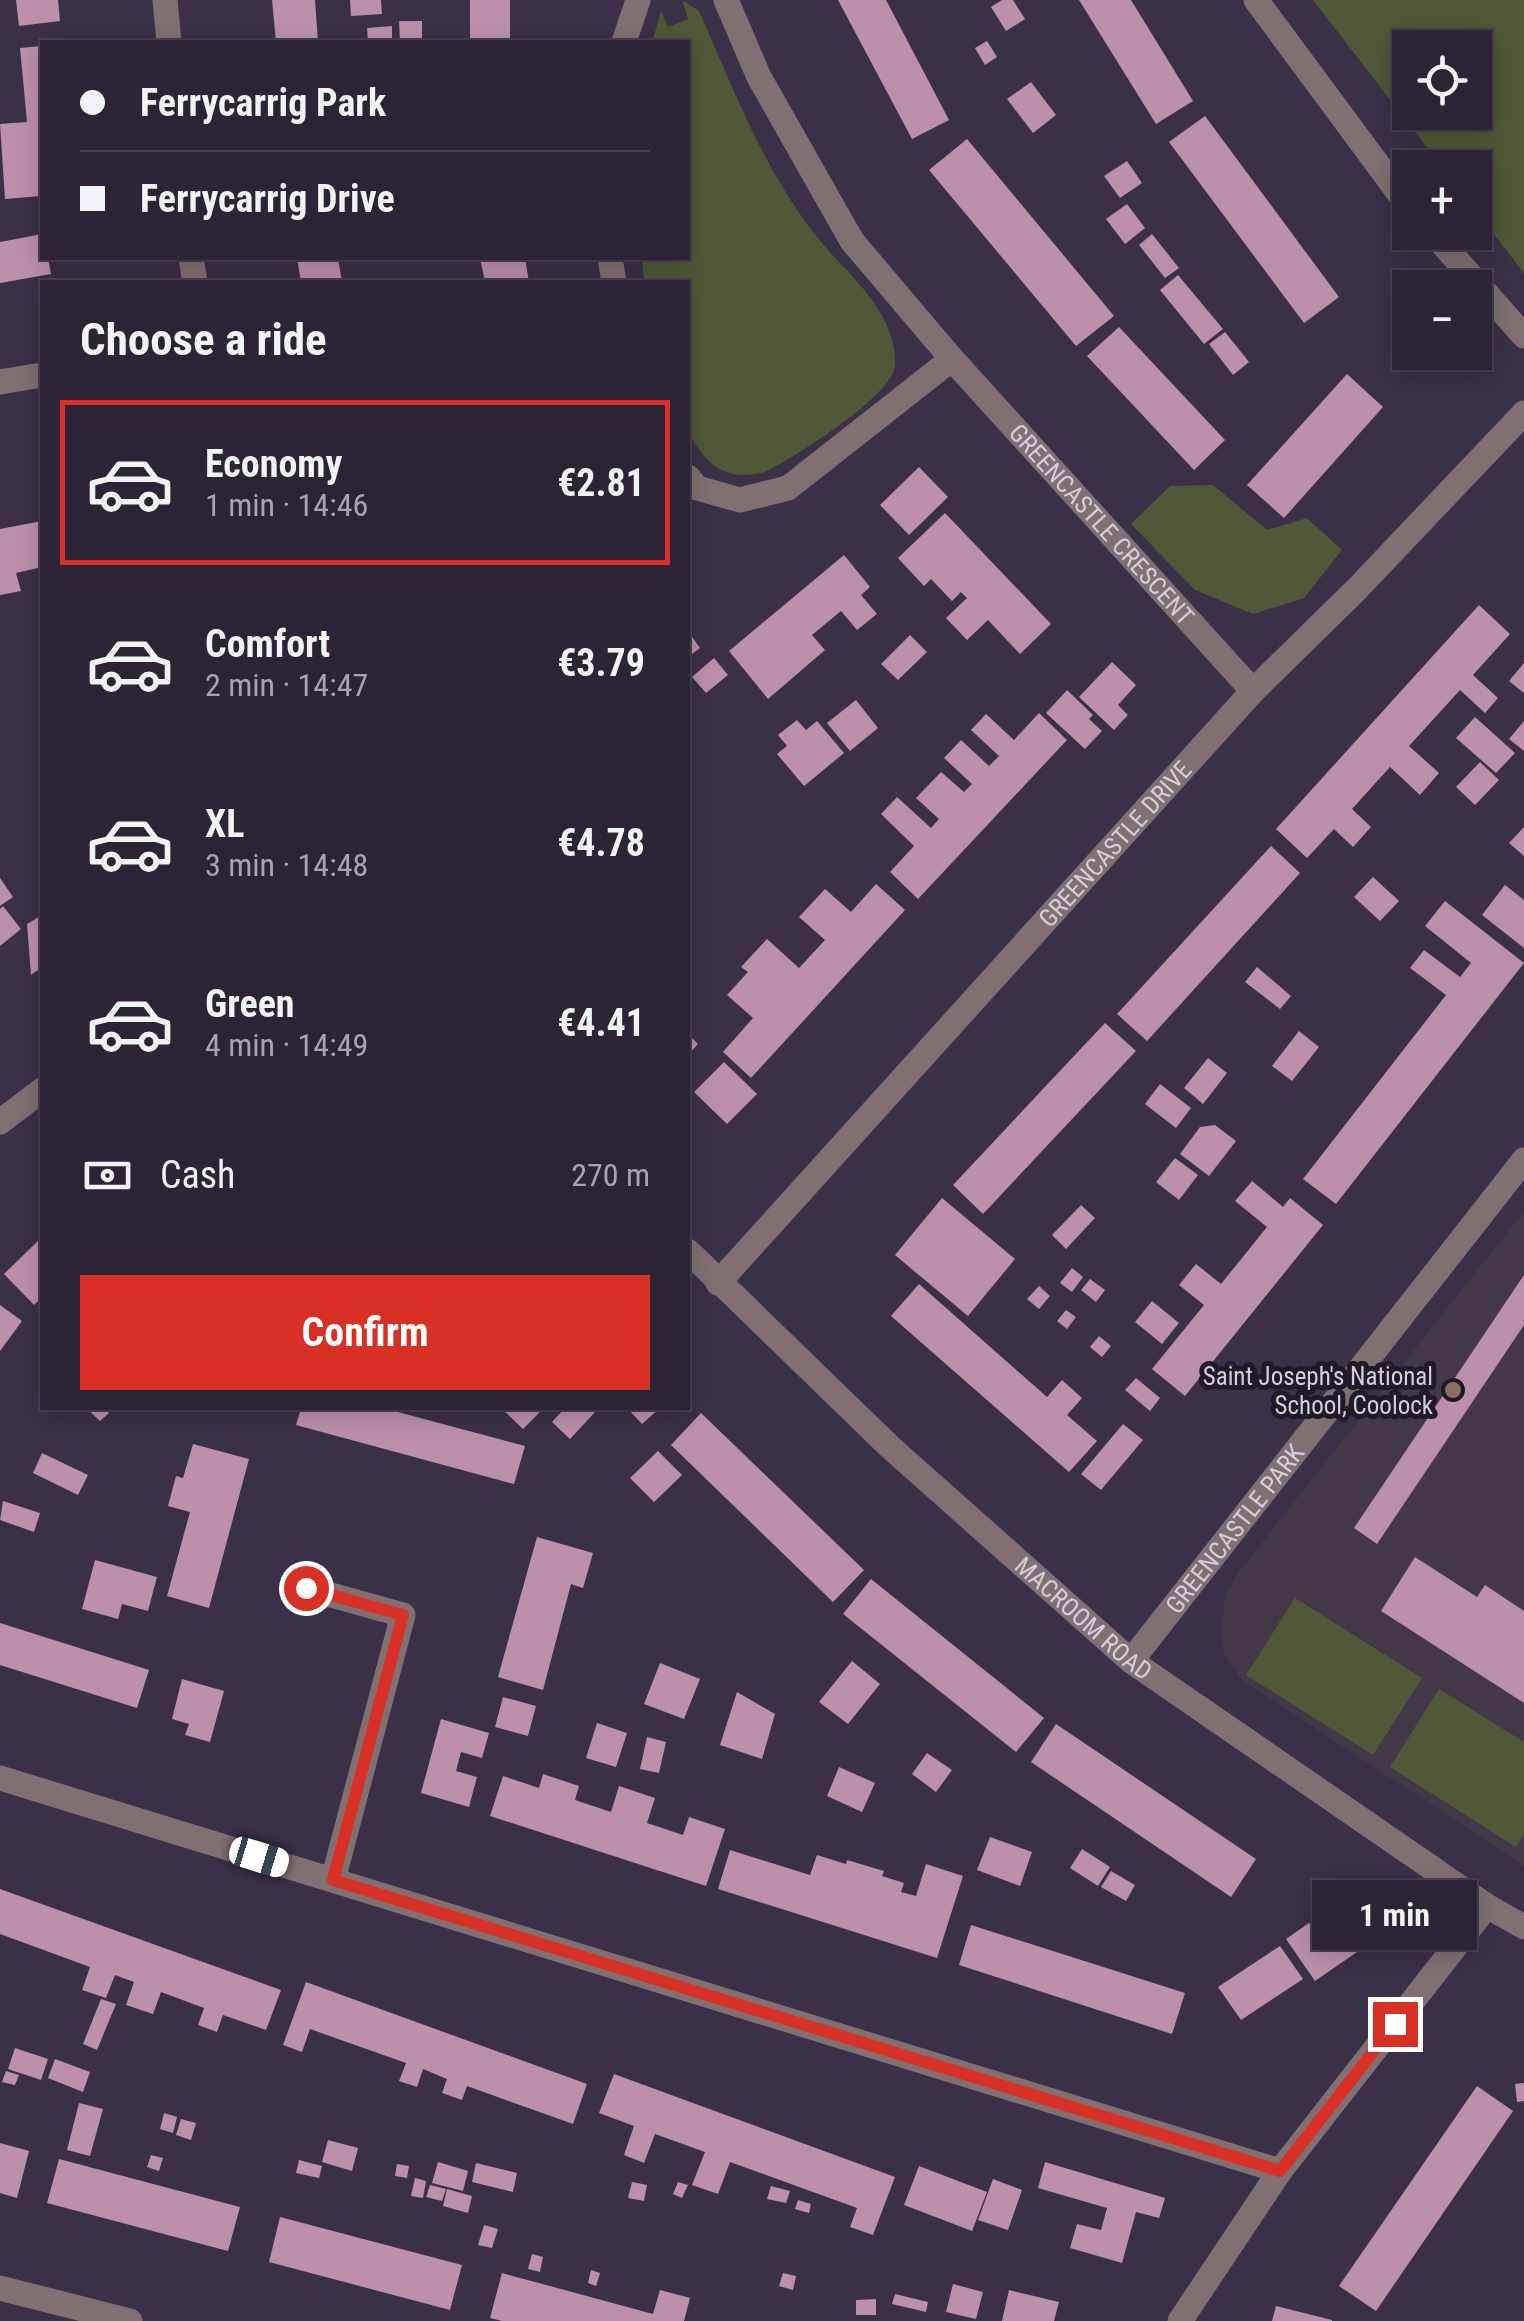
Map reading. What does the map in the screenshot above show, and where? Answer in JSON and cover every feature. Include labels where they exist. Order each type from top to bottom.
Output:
[{"type":"street","points":[[165,0],[169,40]]},
{"type":"street","points":[[625,40],[638,0]]},
{"type":"street","name":"GREENCASTLE CRESCENT","points":[[726,0],[759,77],[852,241],[952,359],[1253,691]]},
{"type":"street","points":[[1256,0],[1392,184]]},
{"type":"street","points":[[1448,250],[1524,336]]},
{"type":"street","points":[[690,479],[697,488],[740,500],[788,488],[952,359]]},
{"type":"street","points":[[0,382],[40,374]]},
{"type":"street","name":"GREENCASTLE DRIVE","points":[[718,1283],[1253,691],[1356,590],[1524,413]]},
{"type":"street","points":[[1,1118],[40,1091]]},
{"type":"street","name":"GREENCASTLE PARK","points":[[1131,1661],[1524,1160]]},
{"type":"street","name":"MACROOM ROAD","points":[[690,1253],[890,1448],[1131,1661],[1487,1906],[1524,1927]]},
{"type":"street","points":[[306,1588],[403,1615],[333,1880]]},
{"type":"street","points":[[0,1778],[1280,2171]]},
{"type":"street","points":[[1180,2321],[1280,2171],[1487,1906]]},
{"type":"street","points":[[0,2288],[130,2321]]},
{"type":"shaded area","name":"Saint Joseph's National School, Coolock","points":[[1524,1211],[1524,1866],[1242,1680],[1223,1651],[1222,1625],[1225,1595],[1241,1569]]},
{"type":"green space","points":[[682,0],[699,11],[770,166],[807,224],[873,302],[894,348],[895,365],[890,378],[862,408],[800,452],[755,474],[740,475],[716,466],[698,449],[690,434],[690,280],[644,280],[642,260],[690,260],[690,40],[653,40],[661,11],[668,27],[688,19]]},
{"type":"green space","points":[[1313,0],[1524,0],[1524,273],[1492,232],[1492,150],[1429,150],[1413,130],[1492,130],[1492,30],[1392,30],[1392,102]]},
{"type":"green space","points":[[1213,485],[1267,530],[1307,518],[1342,550],[1304,598],[1253,614],[1195,590],[1131,524],[1170,486]]},
{"type":"green space","points":[[1295,1598],[1422,1678],[1373,1755],[1246,1675]]},
{"type":"green space","points":[[1439,1689],[1524,1742],[1524,1835],[1516,1847],[1390,1767]]},
{"type":"building","points":[[16,0],[58,0],[60,21],[19,26]]},
{"type":"building","points":[[272,0],[315,0],[318,40],[276,40]]},
{"type":"building","points":[[350,0],[381,0],[382,14],[351,16]]},
{"type":"building","points":[[470,0],[510,0],[510,40],[470,40]]},
{"type":"building","points":[[838,0],[886,0],[949,120],[912,139]]},
{"type":"building","points":[[1002,0],[1013,0],[1025,19],[1006,31],[991,7]]},
{"type":"building","points":[[1079,0],[1131,0],[1193,101],[1156,124]]},
{"type":"building","points":[[399,21],[422,21],[422,40],[400,40]]},
{"type":"building","points":[[392,26],[392,40],[368,40],[367,28]]},
{"type":"building","points":[[987,41],[997,57],[985,65],[975,48]]},
{"type":"building","points":[[40,46],[40,196],[5,199],[0,124],[27,122],[20,48]]},
{"type":"building","points":[[1031,82],[1056,115],[1033,133],[1007,99]]},
{"type":"building","points":[[1205,116],[1339,297],[1304,323],[1169,142]]},
{"type":"building","points":[[967,139],[1114,316],[1076,346],[929,170]]},
{"type":"building","points":[[1127,161],[1142,183],[1120,198],[1104,176]]},
{"type":"building","points":[[1127,204],[1145,228],[1125,244],[1106,219]]},
{"type":"building","points":[[40,234],[40,260],[48,260],[51,274],[0,283],[0,242]]},
{"type":"building","points":[[1152,234],[1179,268],[1165,278],[1139,245]]},
{"type":"building","points":[[297,260],[338,260],[342,280],[301,280]]},
{"type":"building","points":[[480,260],[525,260],[529,280],[485,280]]},
{"type":"building","points":[[1178,275],[1223,329],[1204,344],[1160,290]]},
{"type":"building","points":[[1119,327],[1225,440],[1194,470],[1087,356]]},
{"type":"building","points":[[1225,332],[1249,362],[1233,375],[1209,344]]},
{"type":"building","points":[[1347,374],[1383,407],[1284,518],[1247,485]]},
{"type":"building","points":[[919,467],[948,497],[909,535],[880,505]]},
{"type":"building","points":[[945,513],[1051,624],[1020,654],[988,620],[967,640],[946,618],[967,598],[961,592],[952,601],[931,579],[924,586],[898,558]]},
{"type":"building","points":[[40,521],[40,567],[16,573],[21,591],[0,595],[0,529]]},
{"type":"building","points":[[844,555],[870,587],[861,595],[877,614],[857,630],[841,611],[812,635],[825,650],[768,699],[729,651]]},
{"type":"building","points":[[1479,605],[1510,634],[1473,675],[1498,698],[1485,713],[1460,690],[1409,746],[1439,773],[1420,795],[1390,767],[1352,809],[1371,827],[1353,847],[1334,829],[1307,858],[1276,829]]},
{"type":"building","points":[[690,634],[700,648],[690,656]]},
{"type":"building","points":[[910,635],[927,652],[898,680],[881,664]]},
{"type":"building","points":[[714,658],[728,675],[706,693],[692,677]]},
{"type":"building","points":[[1112,662],[1136,685],[1118,705],[1128,715],[1114,730],[1079,697]]},
{"type":"building","points":[[1524,663],[1524,693],[1509,681]]},
{"type":"building","points":[[1067,690],[1093,715],[1089,719],[1102,731],[1085,749],[1046,713]]},
{"type":"building","points":[[856,700],[878,728],[850,751],[827,723]]},
{"type":"building","points":[[1039,713],[1067,740],[918,899],[890,872],[914,846],[881,814],[897,797],[931,828],[939,819],[916,798],[941,772],[964,792],[972,784],[944,758],[961,740],[989,766],[999,756],[971,730],[986,714],[1014,740]]},
{"type":"building","points":[[1475,717],[1515,753],[1496,773],[1456,738]]},
{"type":"building","points":[[797,720],[806,730],[817,721],[844,753],[804,786],[777,754],[787,746],[778,735]]},
{"type":"building","points":[[1524,721],[1524,751],[1509,739]]},
{"type":"building","points":[[1480,762],[1499,780],[1475,805],[1456,787]]},
{"type":"building","points":[[1524,827],[1524,856],[1509,843]]},
{"type":"building","points":[[1271,846],[1300,873],[1147,1041],[1117,1014]]},
{"type":"building","points":[[1373,877],[1399,901],[1380,921],[1354,897]]},
{"type":"building","points":[[0,878],[13,897],[0,906]]},
{"type":"building","points":[[876,884],[905,910],[751,1078],[723,1052],[753,1018],[727,995],[748,972],[741,967],[767,939],[799,968],[825,940],[799,917],[825,889],[851,912]]},
{"type":"building","points":[[1505,885],[1524,900],[1524,948],[1482,915]]},
{"type":"building","points":[[1445,901],[1524,963],[1336,1204],[1303,1179],[1446,995],[1410,968],[1424,950],[1460,977],[1471,963],[1425,926]]},
{"type":"building","points":[[3,906],[21,929],[0,946],[0,909]]},
{"type":"building","points":[[40,916],[40,968],[31,975],[27,924]]},
{"type":"building","points":[[1257,967],[1291,996],[1280,1009],[1245,982]]},
{"type":"building","points":[[1105,1023],[1136,1051],[983,1214],[953,1185]]},
{"type":"building","points":[[1299,1031],[1319,1047],[1292,1081],[1272,1066]]},
{"type":"building","points":[[690,1036],[698,1044],[690,1053]]},
{"type":"building","points":[[1208,1058],[1227,1073],[1203,1104],[1184,1088]]},
{"type":"building","points":[[724,1062],[757,1094],[727,1124],[694,1092]]},
{"type":"building","points":[[1160,1084],[1191,1108],[1176,1128],[1145,1104]]},
{"type":"building","points":[[1215,1125],[1236,1141],[1209,1176],[1180,1154],[1200,1127]]},
{"type":"building","points":[[1175,1158],[1198,1175],[1179,1200],[1156,1182]]},
{"type":"building","points":[[1252,1181],[1283,1207],[1290,1198],[1323,1225],[1185,1396],[1152,1369],[1204,1305],[1179,1285],[1196,1264],[1221,1284],[1267,1227],[1235,1201]]},
{"type":"building","points":[[942,1198],[1015,1259],[968,1316],[895,1255]]},
{"type":"building","points":[[1081,1205],[1095,1218],[1066,1249],[1052,1235]]},
{"type":"building","points":[[40,1239],[40,1299],[34,1305],[4,1274]]},
{"type":"building","points":[[1072,1268],[1083,1277],[1072,1292],[1060,1283]]},
{"type":"building","points":[[1524,1275],[1524,1325],[1377,1544],[1354,1528]]},
{"type":"building","points":[[1090,1279],[1105,1290],[1096,1302],[1081,1290]]},
{"type":"building","points":[[919,1284],[1047,1397],[1062,1380],[1082,1398],[1067,1415],[1097,1441],[1069,1472],[891,1316]]},
{"type":"building","points":[[1039,1286],[1050,1296],[1039,1309],[1027,1299]]},
{"type":"building","points":[[1152,1301],[1179,1323],[1162,1344],[1135,1322]]},
{"type":"building","points":[[0,1305],[22,1321],[0,1351]]},
{"type":"building","points":[[1066,1310],[1076,1317],[1067,1329],[1057,1321]]},
{"type":"building","points":[[1099,1336],[1111,1346],[1102,1357],[1090,1347]]},
{"type":"building","points":[[1136,1378],[1160,1398],[1150,1411],[1125,1390]]},
{"type":"building","points":[[88,1410],[106,1410],[109,1413],[100,1421]]},
{"type":"building","points":[[300,1410],[390,1410],[525,1446],[514,1484],[296,1425]]},
{"type":"building","points":[[503,1410],[542,1410],[523,1429]]},
{"type":"building","points":[[563,1410],[596,1411],[570,1439],[552,1422]]},
{"type":"building","points":[[629,1410],[658,1410],[642,1424]]},
{"type":"building","points":[[701,1413],[864,1570],[833,1602],[671,1445]]},
{"type":"building","points":[[1123,1424],[1143,1440],[1101,1490],[1081,1474]]},
{"type":"building","points":[[193,1444],[249,1459],[209,1608],[167,1596],[190,1512],[168,1506],[176,1476],[183,1478]]},
{"type":"building","points":[[658,1451],[682,1475],[654,1502],[630,1478]]},
{"type":"building","points":[[42,1453],[88,1475],[78,1495],[33,1473]]},
{"type":"building","points":[[3,1501],[40,1513],[34,1532],[0,1520]]},
{"type":"building","points":[[537,1537],[593,1553],[583,1588],[571,1584],[543,1690],[498,1677]]},
{"type":"building","points":[[1415,1557],[1477,1597],[1485,1585],[1524,1611],[1524,1703],[1381,1611]]},
{"type":"building","points":[[95,1560],[157,1577],[148,1611],[122,1604],[118,1619],[82,1609]]},
{"type":"building","points":[[871,1579],[1044,1718],[1016,1752],[843,1614]]},
{"type":"building","points":[[0,1623],[149,1670],[137,1708],[0,1665]]},
{"type":"building","points":[[852,1661],[880,1684],[848,1724],[819,1702]]},
{"type":"building","points":[[660,1663],[700,1679],[684,1719],[644,1704]]},
{"type":"building","points":[[182,1679],[224,1691],[210,1742],[185,1735],[189,1724],[172,1719]]},
{"type":"building","points":[[737,1692],[775,1714],[762,1759],[720,1745]]},
{"type":"building","points":[[503,1697],[536,1706],[528,1736],[495,1727]]},
{"type":"building","points":[[441,1719],[489,1733],[482,1758],[461,1752],[456,1771],[477,1777],[469,1807],[421,1793]]},
{"type":"building","points":[[597,1723],[627,1733],[616,1767],[586,1758]]},
{"type":"building","points":[[1056,1724],[1256,1859],[1231,1897],[1031,1762]]},
{"type":"building","points":[[647,1737],[666,1742],[659,1773],[640,1769]]},
{"type":"building","points":[[927,1753],[952,1770],[936,1792],[912,1774]]},
{"type":"building","points":[[839,1767],[875,1783],[862,1812],[827,1796]]},
{"type":"building","points":[[543,1774],[579,1786],[575,1800],[611,1812],[619,1786],[655,1798],[647,1823],[683,1835],[689,1817],[725,1829],[706,1886],[490,1816],[503,1776],[539,1788]]},
{"type":"building","points":[[990,1837],[1032,1852],[1020,1886],[977,1870]]},
{"type":"building","points":[[1082,1849],[1110,1867],[1098,1886],[1070,1868]]},
{"type":"building","points":[[730,1850],[810,1875],[817,1855],[846,1864],[847,1860],[884,1871],[882,1876],[904,1883],[901,1892],[916,1896],[926,1864],[963,1876],[937,1958],[718,1889]]},
{"type":"building","points":[[1111,1871],[1135,1885],[1126,1901],[1101,1887]]},
{"type":"building","points":[[0,1889],[281,1990],[266,2030],[223,2015],[217,2032],[198,2025],[204,2008],[161,1992],[153,2014],[126,2005],[134,1982],[115,1975],[106,1998],[82,1990],[90,1967],[0,1934]]},
{"type":"building","points":[[1309,1923],[1320,1939],[1339,1926],[1357,1952],[1315,1981],[1286,1939]]},
{"type":"building","points":[[971,1925],[1185,1993],[1172,2034],[959,1965]]},
{"type":"building","points":[[1280,1946],[1303,1979],[1241,2020],[1218,1987]]},
{"type":"building","points":[[306,1982],[587,2084],[573,2124],[467,2086],[462,2100],[442,2093],[447,2079],[423,2069],[417,2087],[399,2081],[406,2063],[310,2029],[302,2052],[283,2045]]},
{"type":"building","points":[[101,1999],[116,2004],[97,2050],[83,2044]]},
{"type":"building","points":[[15,2048],[48,2059],[41,2080],[8,2069]]},
{"type":"building","points":[[55,2059],[90,2072],[83,2092],[48,2078]]},
{"type":"building","points":[[6,2071],[19,2075],[15,2085],[2,2082]]},
{"type":"building","points":[[614,2074],[895,2177],[873,2235],[850,2227],[857,2208],[730,2162],[718,2194],[692,2185],[705,2152],[655,2134],[644,2163],[624,2155],[634,2126],[599,2113]]},
{"type":"building","points":[[1524,2083],[1524,2101],[1517,2102],[1515,2084]]},
{"type":"building","points":[[1477,2086],[1513,2111],[1376,2311],[1339,2286]]},
{"type":"building","points":[[79,2103],[103,2109],[90,2156],[67,2150]]},
{"type":"building","points":[[164,2113],[177,2117],[173,2133],[160,2129]]},
{"type":"building","points":[[181,2119],[196,2123],[191,2140],[176,2135]]},
{"type":"building","points":[[328,2140],[358,2148],[352,2171],[322,2162]]},
{"type":"building","points":[[0,2143],[29,2151],[17,2198],[0,2193]]},
{"type":"building","points":[[151,2155],[163,2158],[159,2171],[147,2167]]},
{"type":"building","points":[[59,2159],[240,2207],[228,2251],[47,2203]]},
{"type":"building","points":[[299,2160],[322,2166],[319,2178],[296,2173]]},
{"type":"building","points":[[438,2162],[468,2171],[463,2191],[432,2183]]},
{"type":"building","points":[[1045,2162],[1165,2198],[1159,2218],[1136,2212],[1122,2263],[1070,2248],[1077,2224],[1101,2230],[1107,2208],[1038,2188]]},
{"type":"building","points":[[476,2163],[517,2173],[513,2192],[472,2182]]},
{"type":"building","points":[[397,2164],[409,2166],[407,2178],[395,2176]]},
{"type":"building","points":[[919,2166],[987,2192],[972,2231],[904,2205]]},
{"type":"building","points":[[415,2178],[426,2181],[423,2198],[411,2196]]},
{"type":"building","points":[[993,2179],[1022,2190],[1008,2230],[978,2220]]},
{"type":"building","points":[[632,2182],[647,2185],[644,2201],[628,2198]]},
{"type":"building","points":[[678,2182],[688,2185],[682,2198],[673,2194]]},
{"type":"building","points":[[430,2185],[446,2189],[442,2201],[426,2197]]},
{"type":"building","points":[[771,2186],[790,2191],[786,2203],[767,2199]]},
{"type":"building","points":[[447,2189],[472,2196],[468,2213],[443,2206]]},
{"type":"building","points":[[798,2200],[811,2204],[809,2213],[795,2209]]},
{"type":"building","points":[[280,2217],[462,2265],[450,2310],[269,2262]]},
{"type":"building","points":[[484,2225],[498,2229],[492,2248],[478,2245]]},
{"type":"building","points":[[532,2254],[543,2257],[540,2272],[528,2269]]},
{"type":"building","points":[[591,2270],[600,2273],[596,2286],[588,2283]]},
{"type":"building","points":[[502,2273],[653,2314],[660,2290],[690,2298],[684,2321],[502,2321],[490,2318]]},
{"type":"building","points":[[783,2273],[796,2276],[793,2290],[779,2286]]},
{"type":"building","points":[[953,2284],[983,2292],[976,2319],[946,2312]]},
{"type":"building","points":[[1009,2290],[1059,2302],[1054,2321],[1002,2321]]},
{"type":"building","points":[[895,2294],[928,2302],[926,2312],[892,2304]]},
{"type":"building","points":[[876,2299],[876,2315],[856,2315],[856,2300]]},
{"type":"building","points":[[1276,2306],[1332,2320],[1332,2321],[1272,2321]]},
{"type":"place","name":"Saint Joseph's National School, Coolock","points":[[1453,1390]]},
{"type":"route","points":[[306,1588],[403,1615],[333,1880],[1280,2171],[1395,2024]]}]
